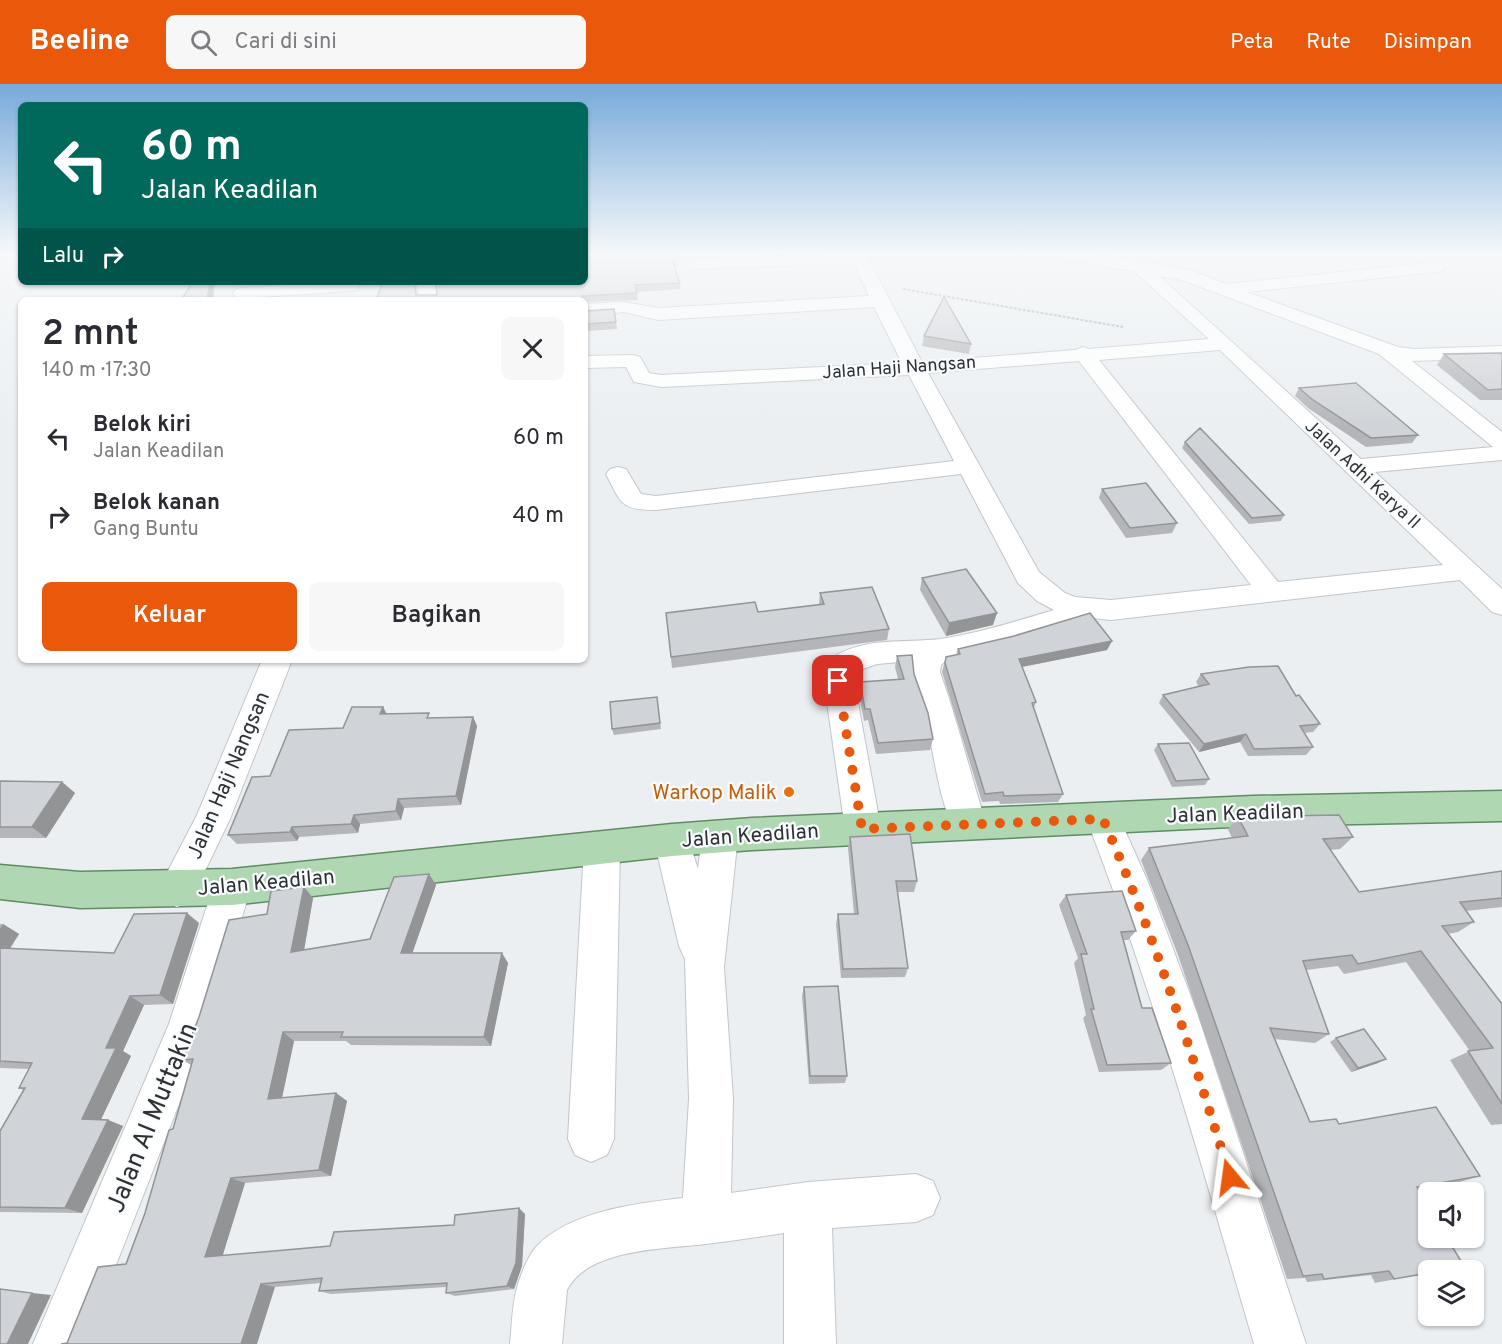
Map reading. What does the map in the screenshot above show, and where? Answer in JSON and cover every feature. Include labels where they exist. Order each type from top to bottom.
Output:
[{"type":"main road","name":"Jalan Keadilan","points":[[0,882],[80,890],[177,890],[232,887],[720,836],[1253,811],[1502,806]]},
{"type":"street","points":[[647,312],[658,314],[694,312]]},
{"type":"street","points":[[886,312],[1028,577],[1038,589],[1061,603],[1111,610],[1466,571]]},
{"type":"street","name":"Jalan Adhi Karya II","points":[[1190,312],[1502,605]]},
{"type":"street","points":[[1284,312],[1387,351],[1414,355],[1502,352]]},
{"type":"street","name":"Jalan Haji Nangsan","points":[[588,362],[633,361],[641,378],[651,381],[917,368],[1083,353],[1225,344]]},
{"type":"street","points":[[1387,351],[1502,442]]},
{"type":"street","points":[[1083,353],[1272,593]]},
{"type":"street","points":[[1354,467],[1502,453]]},
{"type":"street","points":[[618,474],[631,499],[640,503],[656,503],[968,466]]},
{"type":"street","points":[[862,829],[838,681],[844,666],[851,660],[865,656],[941,649],[1010,633],[1092,608]]},
{"type":"street","points":[[941,649],[927,660],[925,672],[942,722],[951,765],[968,823]]},
{"type":"street","name":"Jalan Haji Nangsan","points":[[177,890],[213,819],[276,663]]},
{"type":"street","points":[[1103,819],[1133,888],[1203,1090],[1280,1344]]},
{"type":"street","points":[[706,1220],[711,1099],[704,967],[720,836]]},
{"type":"street","points":[[672,840],[704,967]]},
{"type":"street","points":[[591,1139],[602,848]]},
{"type":"street","name":"Jalan Al Muttakin","points":[[59,1344],[189,1025],[232,887]]},
{"type":"street","points":[[536,1344],[543,1284],[550,1270],[567,1253],[601,1236],[647,1227],[808,1206],[916,1198]]},
{"type":"street","points":[[808,1206],[810,1344]]},
{"type":"path","points":[[1010,312],[1132,329]]},
{"type":"building","points":[[588,312],[614,312],[616,322],[588,324]]},
{"type":"building","points":[[936,312],[953,312],[971,344],[924,336]]},
{"type":"building","points":[[1502,353],[1502,389],[1488,390],[1444,354]]},
{"type":"building","points":[[1356,383],[1418,435],[1371,438],[1313,400],[1299,388]]},
{"type":"building","points":[[1200,428],[1284,515],[1252,518],[1185,442]]},
{"type":"building","points":[[1146,483],[1177,523],[1130,528],[1102,489]]},
{"type":"building","points":[[966,569],[997,613],[949,623],[922,578]]},
{"type":"building","points":[[872,587],[889,629],[671,657],[666,613],[755,602],[758,612],[824,604],[820,593]]},
{"type":"building","points":[[1090,613],[1112,641],[1019,659],[1036,702],[1032,703],[1063,794],[1004,796],[1003,792],[985,794],[945,663],[946,657],[960,654],[958,649],[1014,636]]},
{"type":"building","points":[[912,655],[914,674],[928,713],[933,739],[878,743],[870,709],[865,709],[860,682],[904,679],[897,656]]},
{"type":"building","points":[[1278,666],[1296,696],[1299,695],[1320,724],[1300,726],[1313,747],[1254,749],[1246,734],[1204,744],[1163,695],[1209,684],[1201,674],[1249,667]]},
{"type":"building","points":[[657,697],[660,723],[612,729],[610,702]]},
{"type":"building","points":[[352,707],[383,707],[380,714],[429,713],[427,718],[473,717],[456,796],[398,799],[396,811],[354,815],[351,824],[292,827],[290,832],[228,835],[252,777],[270,776],[289,730],[343,728]]},
{"type":"building","points":[[1189,743],[1209,779],[1176,781],[1158,744]]},
{"type":"building","points":[[0,781],[62,782],[32,827],[0,827]]},
{"type":"building","points":[[1339,815],[1353,837],[1323,839],[1359,892],[1502,871],[1502,898],[1460,902],[1474,922],[1442,926],[1502,1004],[1502,1104],[1468,1051],[1493,1048],[1421,951],[1358,964],[1352,955],[1303,961],[1329,1034],[1270,1028],[1310,1122],[1336,1119],[1339,1124],[1436,1107],[1480,1176],[1446,1182],[1418,1182],[1418,1248],[1453,1248],[1460,1260],[1418,1260],[1418,1275],[1394,1279],[1389,1271],[1324,1279],[1322,1274],[1303,1276],[1188,945],[1149,848],[1248,836],[1238,817]]},
{"type":"building","points":[[910,834],[917,881],[896,881],[908,968],[843,969],[838,914],[858,914],[850,837]]},
{"type":"building","points":[[429,874],[401,953],[502,953],[484,1037],[341,1037],[343,1032],[283,1032],[268,1099],[336,1093],[319,1170],[231,1178],[205,1257],[330,1246],[334,1232],[454,1225],[455,1215],[519,1208],[516,1263],[507,1286],[446,1293],[447,1283],[319,1291],[322,1278],[261,1284],[241,1344],[61,1344],[67,1343],[98,1267],[126,1264],[145,1213],[169,1130],[173,1129],[193,1059],[182,1060],[199,1017],[229,920],[267,914],[271,891],[304,887],[291,952],[370,939],[394,877]]},
{"type":"building","points":[[1122,891],[1136,931],[1121,932],[1142,1008],[1152,1008],[1171,1063],[1107,1065],[1091,1009],[1094,1009],[1081,954],[1087,954],[1066,895]]},
{"type":"building","points":[[187,913],[160,995],[130,996],[106,1048],[116,1048],[82,1119],[108,1120],[65,1208],[0,1207],[0,1131],[25,1088],[19,1088],[32,1063],[0,1061],[0,948],[114,953],[134,914]]},
{"type":"building","points":[[838,986],[847,1076],[810,1076],[804,987]]},
{"type":"building","points":[[1364,1029],[1386,1059],[1358,1068],[1336,1038]]},
{"type":"building","points":[[0,1289],[32,1293],[7,1344],[0,1344]]},
{"type":"place","name":"Warkop Malik","points":[[789,792]]},
{"type":"route","points":[[838,681],[862,829],[1103,819],[1133,888],[1210,1111],[1230,1177]]}]
